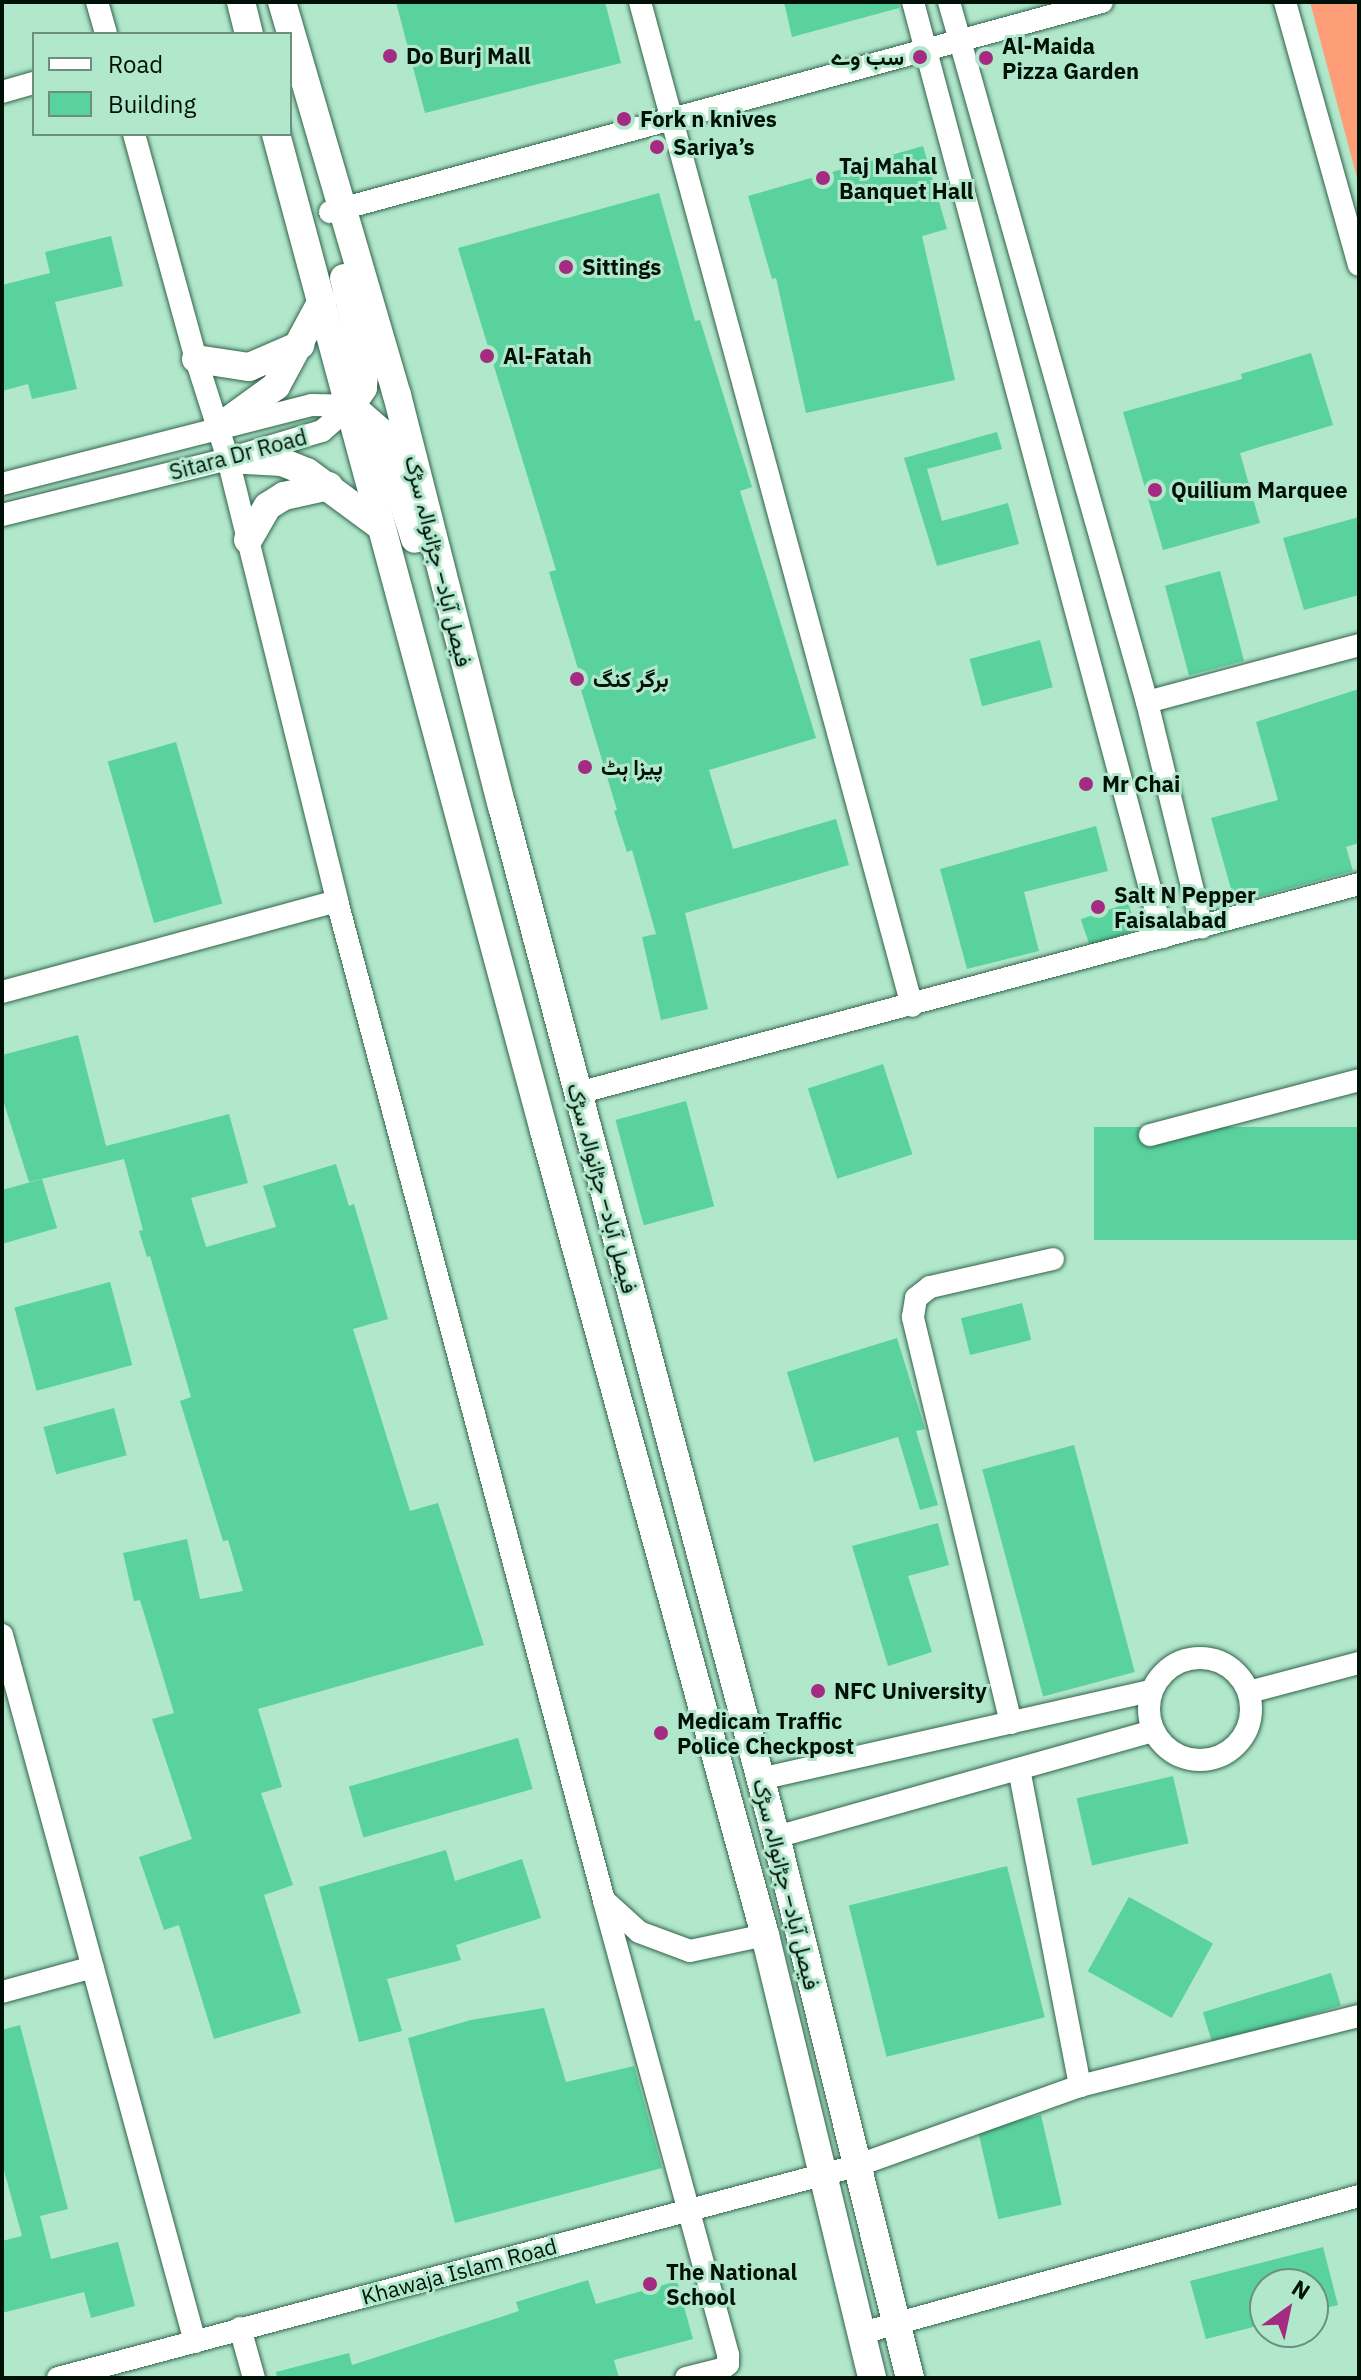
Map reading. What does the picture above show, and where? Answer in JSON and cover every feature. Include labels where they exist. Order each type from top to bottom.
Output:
[{"type":"main road","points":[[241,2],[248,32]]},
{"type":"main road","name":"فیصل آباد– جڑانوالہ سڑک","points":[[282,2],[291,32]]},
{"type":"main road","name":"فیصل آباد– جڑانوالہ سڑک","points":[[292,36],[328,160],[336,210],[397,395],[478,716],[776,1837],[910,2378]]},
{"type":"main road","name":"فیصل آباد– جڑانوالہ سڑک","points":[[277,136],[351,406],[379,525],[765,1935],[872,2378]]},
{"type":"main road","points":[[336,210],[365,363],[363,388],[351,406],[381,432],[439,625],[478,716]]},
{"type":"main road","points":[[218,428],[265,397],[285,373],[322,301]]},
{"type":"main road","points":[[196,359],[249,367],[300,345]]},
{"type":"main road","points":[[228,459],[282,462],[329,486],[379,525]]},
{"type":"main road","points":[[248,540],[268,506],[284,496],[329,486]]},
{"type":"street","points":[[97,2],[105,32]]},
{"type":"street","points":[[640,2],[912,1006]]},
{"type":"street","points":[[913,2],[1163,937]]},
{"type":"street","points":[[949,2],[1147,702],[1202,927]]},
{"type":"street","points":[[336,210],[1102,2]]},
{"type":"street","points":[[1285,2],[1359,265]]},
{"type":"street","points":[[2,92],[32,84]]},
{"type":"street","points":[[135,136],[196,359],[228,459],[337,901],[728,2355],[728,2364],[722,2369],[686,2378]]},
{"type":"street","name":"Sitara Dr Road","points":[[2,484],[312,405],[351,406]]},
{"type":"street","name":"Sitara Dr Road","points":[[2,515],[228,459],[322,431],[351,406]]},
{"type":"street","points":[[1147,702],[1359,645]]},
{"type":"street","points":[[578,1093],[1359,884]]},
{"type":"street","points":[[2,992],[337,901]]},
{"type":"street","points":[[1150,1135],[1359,1080]]},
{"type":"street","points":[[1011,1723],[913,1317],[916,1298],[930,1287],[1053,1259]]},
{"type":"street","points":[[4,1649],[195,2342]]},
{"type":"street","points":[[1187,1659],[1212,1659],[1235,1671],[1249,1692],[1251,1718],[1241,1742],[1220,1757],[1194,1761],[1169,1751],[1153,1731],[1148,1711],[1151,1691],[1165,1671],[1187,1659]]},
{"type":"street","points":[[1249,1692],[1359,1663]]},
{"type":"street","points":[[760,1779],[1151,1691]]},
{"type":"street","points":[[776,1837],[1153,1731]]},
{"type":"street","points":[[1019,1769],[1080,2086]]},
{"type":"street","points":[[604,1900],[639,1932],[690,1951],[765,1935]]},
{"type":"street","points":[[2,1992],[93,1967]]},
{"type":"street","name":"Khawaja Islam Road","points":[[58,2378],[859,2165],[1080,2086],[1359,2016]]},
{"type":"street","points":[[862,2333],[1359,2196]]},
{"type":"street","points":[[240,2328],[254,2378]]},
{"type":"shaded area","points":[[1310,2],[1359,2],[1359,185]]},
{"type":"building","points":[[396,2],[605,2],[621,63],[425,113]]},
{"type":"building","points":[[784,2],[898,2],[899,8],[792,37]]},
{"type":"building","points":[[923,146],[947,229],[922,236],[955,380],[806,413],[776,278],[772,279],[748,196]]},
{"type":"building","points":[[659,193],[695,321],[700,320],[752,487],[740,491],[816,738],[709,770],[733,849],[836,819],[849,865],[685,913],[708,1009],[661,1020],[642,937],[656,934],[632,850],[627,852],[614,811],[617,810],[549,572],[556,570],[458,248]]},
{"type":"building","points":[[111,236],[123,286],[55,302],[77,389],[32,399],[28,384],[2,391],[2,285],[50,273],[45,252]]},
{"type":"building","points":[[1311,353],[1333,425],[1240,453],[1260,523],[1163,550],[1123,412],[1242,379],[1241,374]]},
{"type":"building","points":[[997,432],[1002,449],[927,469],[942,521],[1008,503],[1019,544],[937,566],[904,458]]},
{"type":"building","points":[[1359,517],[1359,595],[1304,610],[1283,538]]},
{"type":"building","points":[[1220,571],[1244,661],[1189,676],[1165,586]]},
{"type":"building","points":[[1040,640],[1053,687],[982,706],[969,659]]},
{"type":"building","points":[[1359,689],[1359,843],[1346,847],[1353,871],[1235,903],[1211,818],[1278,800],[1256,722]]},
{"type":"building","points":[[176,742],[222,903],[154,923],[108,762]]},
{"type":"building","points":[[1096,826],[1108,871],[1024,892],[1039,951],[967,969],[940,869]]},
{"type":"building","points":[[1128,903],[1137,929],[1090,946],[1081,919]]},
{"type":"building","points":[[78,1035],[106,1146],[229,1114],[248,1183],[191,1198],[206,1247],[276,1227],[263,1186],[336,1164],[349,1206],[354,1204],[388,1319],[353,1329],[410,1511],[438,1503],[484,1645],[258,1709],[282,1787],[261,1793],[293,1885],[264,1895],[301,2013],[214,2039],[179,1925],[164,1930],[139,1857],[192,1839],[152,1719],[174,1713],[140,1600],[134,1601],[123,1553],[187,1539],[200,1599],[243,1591],[228,1540],[223,1541],[180,1401],[191,1397],[150,1256],[147,1257],[139,1231],[143,1230],[124,1159],[29,1182],[2,1097],[2,1055]]},
{"type":"building","points":[[883,1064],[912,1154],[837,1179],[808,1088]]},
{"type":"building","points":[[686,1101],[714,1206],[644,1225],[615,1120]]},
{"type":"building","points":[[1094,1127],[1359,1127],[1359,1240],[1094,1240]]},
{"type":"building","points":[[42,1179],[57,1228],[2,1244],[2,1190]]},
{"type":"building","points":[[110,1282],[132,1365],[37,1391],[14,1308]]},
{"type":"building","points":[[1022,1303],[1031,1340],[970,1355],[961,1318]]},
{"type":"building","points":[[897,1338],[925,1429],[916,1431],[938,1505],[920,1510],[898,1437],[814,1462],[787,1372]]},
{"type":"building","points":[[114,1408],[127,1455],[56,1474],[43,1427]]},
{"type":"building","points":[[1074,1445],[1135,1672],[1043,1697],[982,1470]]},
{"type":"building","points":[[938,1523],[949,1565],[908,1576],[932,1652],[888,1666],[852,1546]]},
{"type":"building","points":[[518,1738],[533,1789],[363,1837],[349,1787]]},
{"type":"building","points":[[1173,1776],[1189,1843],[1092,1866],[1077,1798]]},
{"type":"building","points":[[446,1850],[455,1881],[522,1859],[541,1918],[456,1945],[461,1960],[387,1979],[402,2031],[359,2042],[319,1887]]},
{"type":"building","points":[[1007,1866],[1045,2017],[887,2057],[849,1905]]},
{"type":"building","points":[[1129,1897],[1213,1944],[1172,2018],[1088,1971]]},
{"type":"building","points":[[1331,1973],[1341,2006],[1213,2045],[1203,2012]]},
{"type":"building","points":[[544,2008],[566,2082],[634,2066],[662,2168],[455,2223],[408,2038],[471,2020]]},
{"type":"building","points":[[20,2025],[68,2209],[40,2216],[51,2259],[118,2242],[135,2306],[91,2318],[84,2292],[2,2313],[2,2241],[22,2236],[2,2163],[2,2030]]},
{"type":"building","points":[[1041,2115],[1062,2205],[998,2219],[978,2130]]},
{"type":"building","points":[[1323,2247],[1328,2268],[1249,2268],[1249,2328],[1206,2339],[1190,2281]]},
{"type":"building","points":[[1329,2270],[1338,2305],[1329,2307]]},
{"type":"building","points":[[588,2280],[596,2304],[677,2281],[693,2339],[614,2360],[619,2378],[277,2378],[276,2372],[349,2353],[352,2365],[519,2311],[516,2302]]},
{"type":"place","name":"Do Burj Mall","points":[[390,56]]},
{"type":"place","name":"سب وے","points":[[920,57]]},
{"type":"place","name":"Al-Maida Pizza Garden","points":[[986,58]]},
{"type":"place","name":"Fork n knives","points":[[624,119]]},
{"type":"place","name":"Sariya’s","points":[[657,147]]},
{"type":"place","name":"Taj Mahal Banquet Hall","points":[[823,178]]},
{"type":"place","name":"Sittings","points":[[566,267]]},
{"type":"place","name":"Al-Fatah","points":[[487,356]]},
{"type":"place","name":"Quilium Marquee","points":[[1155,490]]},
{"type":"place","name":"برگر کنگ","points":[[577,679]]},
{"type":"place","name":"پیزا ہٹ","points":[[585,767]]},
{"type":"place","name":"Mr Chai","points":[[1086,784]]},
{"type":"place","name":"Salt N Pepper Faisalabad","points":[[1098,907]]},
{"type":"place","name":"NFC University","points":[[818,1691]]},
{"type":"place","name":"Medicam Traffic Police Checkpost","points":[[661,1733]]},
{"type":"place","name":"The National School","points":[[650,2284]]}]
